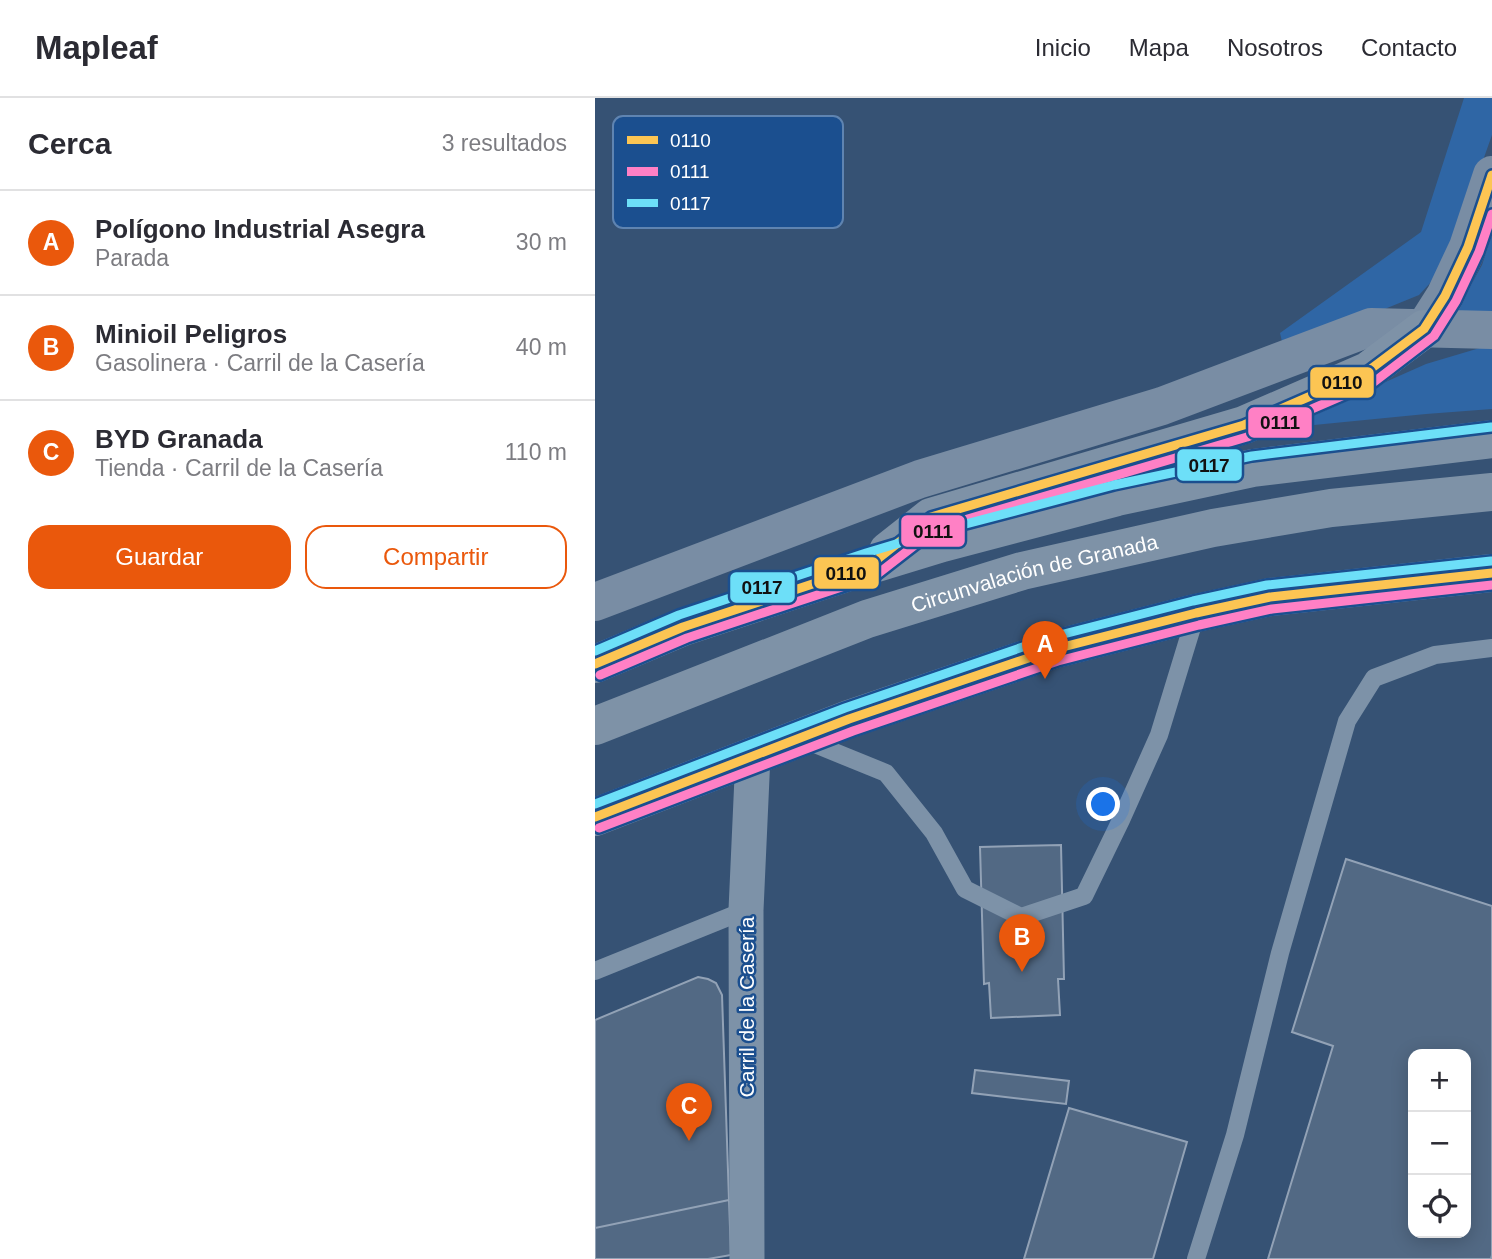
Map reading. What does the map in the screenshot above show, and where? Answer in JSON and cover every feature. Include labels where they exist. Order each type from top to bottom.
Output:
[{"type":"highway","points":[[870,565],[931,517],[1244,425],[1368,371],[1424,329]]},
{"type":"highway","points":[[595,664],[684,627],[870,565],[942,543],[1117,497],[1253,468],[1492,439]]},
{"type":"highway","name":"Circunvalación de Granada","points":[[595,726],[867,619],[1022,571],[1213,528],[1318,510],[1492,492]]},
{"type":"street","points":[[1424,329],[1445,296],[1468,247],[1492,175]]},
{"type":"street","points":[[595,602],[920,479],[1162,406],[1371,327],[1492,330]]},
{"type":"street","points":[[595,817],[849,719],[1055,649],[1270,597],[1492,573]]},
{"type":"street","name":"Carril de la Casería","points":[[747,1259],[746,910],[753,755]]},
{"type":"lane","points":[[799,738],[886,773],[933,833],[965,889],[1021,917],[1084,896],[1159,735],[1196,613]]},
{"type":"lane","points":[[1196,1259],[1235,1135],[1280,953],[1347,721],[1374,678],[1436,656],[1492,648]]},
{"type":"lane","points":[[595,971],[746,910]]},
{"type":"shaded area","points":[[1464,98],[1492,98],[1492,135],[1445,267],[1419,295],[1284,350],[1280,333],[1421,232]]},
{"type":"shaded area","points":[[1492,235],[1492,316],[1455,314],[1482,265]]},
{"type":"shaded area","points":[[1483,347],[1492,347],[1492,409],[1314,425],[1311,415],[1426,364]]},
{"type":"building","points":[[1061,845],[1064,979],[1058,979],[1060,1015],[991,1018],[989,983],[984,984],[980,847]]},
{"type":"building","points":[[1346,859],[1492,906],[1491,1259],[1268,1259],[1333,1046],[1292,1032]]},
{"type":"building","points":[[698,977],[716,983],[722,995],[729,1200],[595,1228],[595,1020]]},
{"type":"building","points":[[975,1070],[1069,1081],[1066,1104],[972,1093]]},
{"type":"building","points":[[1069,1108],[1187,1142],[1153,1259],[1024,1259]]},
{"type":"building","points":[[729,1200],[731,1255],[708,1259],[595,1259],[595,1228]]},
{"type":"transit line","name":"0110","points":[[595,664],[683,627],[870,565],[931,517],[1244,425],[1368,371],[1424,329],[1445,296],[1468,247],[1492,175]]},
{"type":"transit line","name":"0111","points":[[600,675],[687,638],[875,576],[937,528],[1247,437],[1374,382],[1434,336],[1456,301],[1479,252],[1492,214]]},
{"type":"transit line","name":"0117","points":[[595,651],[679,615],[866,553],[1114,485],[1252,456],[1491,427]]},
{"type":"transit line","name":"0117","points":[[595,804],[845,708],[1052,637],[1267,585],[1491,561]]},
{"type":"transit line","name":"0110","points":[[595,817],[849,719],[1055,649],[1270,597],[1492,573]]},
{"type":"transit line","name":"0111","points":[[599,828],[853,731],[1058,661],[1272,609],[1492,585]]},
{"type":"place","name":"Polígono Industrial Asegra","points":[[1045,679]]},
{"type":"place","name":"Minioil Peligros","points":[[1022,972]]},
{"type":"place","name":"BYD Granada","points":[[689,1141]]}]
